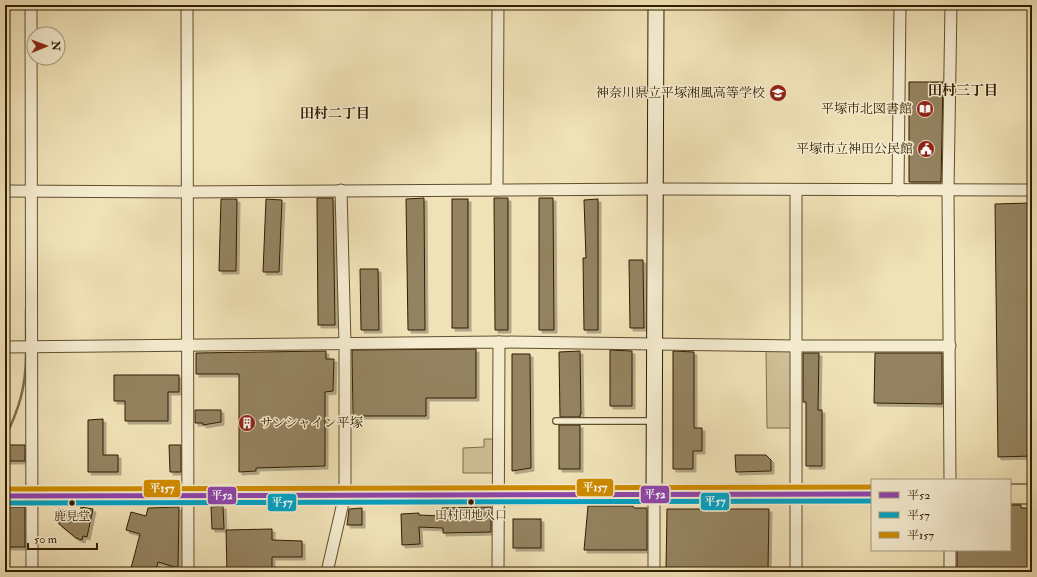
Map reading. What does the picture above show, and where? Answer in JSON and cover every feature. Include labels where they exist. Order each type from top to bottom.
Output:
[{"type":"highway","points":[[5,496],[32,490],[795,488],[871,482]]},
{"type":"highway","points":[[1011,482],[1032,482]]},
{"type":"highway","points":[[5,484],[32,490]]},
{"type":"highway","points":[[795,488],[871,494]]},
{"type":"highway","points":[[1011,494],[1032,494]]},
{"type":"street","points":[[31,5],[32,572]]},
{"type":"street","points":[[187,5],[188,572]]},
{"type":"street","points":[[497,190],[498,5]]},
{"type":"street","points":[[654,572],[656,5]]},
{"type":"street","points":[[898,190],[900,5]]},
{"type":"street","points":[[950,479],[948,190],[951,5]]},
{"type":"street","points":[[5,191],[188,192],[656,189],[1032,190]]},
{"type":"street","points":[[327,572],[345,488],[345,344],[341,190]]},
{"type":"street","points":[[796,190],[796,572]]},
{"type":"street","points":[[5,347],[500,342],[795,346],[950,346]]},
{"type":"street","points":[[498,572],[500,342]]},
{"type":"street","points":[[950,551],[950,572]]},
{"type":"lane","points":[[556,420],[655,421]]},
{"type":"shaded area","points":[[766,350],[790,350],[792,352],[792,428],[767,428]]},
{"type":"shaded area","points":[[484,439],[494,439],[494,473],[463,473],[463,448],[484,447]]},
{"type":"building","points":[[909,82],[943,82],[941,182],[909,182]]},
{"type":"building","points":[[317,198],[333,198],[335,325],[318,325]]},
{"type":"building","points":[[424,198],[425,330],[408,330],[406,199]]},
{"type":"building","points":[[494,198],[508,198],[508,330],[495,330]]},
{"type":"building","points":[[539,198],[553,198],[554,330],[539,330]]},
{"type":"building","points":[[221,199],[237,199],[236,271],[219,271]]},
{"type":"building","points":[[266,199],[282,200],[279,272],[263,272]]},
{"type":"building","points":[[452,199],[468,199],[468,328],[452,328]]},
{"type":"building","points":[[598,199],[598,330],[584,330],[583,258],[586,258],[584,200]]},
{"type":"building","points":[[1032,203],[1032,456],[998,457],[995,204]]},
{"type":"building","points":[[629,260],[643,260],[644,328],[630,328]]},
{"type":"building","points":[[360,269],[378,269],[379,330],[361,330]]},
{"type":"building","points":[[476,349],[476,398],[426,398],[426,416],[353,416],[352,350]]},
{"type":"building","points":[[610,350],[632,351],[632,406],[610,406]]},
{"type":"building","points":[[326,351],[326,359],[334,359],[333,391],[325,392],[325,466],[256,468],[256,471],[239,472],[239,374],[196,374],[196,353]]},
{"type":"building","points":[[580,351],[581,414],[580,417],[560,417],[559,352]]},
{"type":"building","points":[[673,351],[694,352],[694,428],[702,428],[702,451],[693,451],[693,469],[673,469]]},
{"type":"building","points":[[803,353],[819,353],[818,410],[822,410],[822,466],[806,466],[806,402],[803,402]]},
{"type":"building","points":[[875,353],[942,353],[942,404],[874,403]]},
{"type":"building","points":[[512,354],[530,354],[531,468],[512,471]]},
{"type":"building","points":[[114,375],[179,375],[179,392],[168,392],[168,421],[125,421],[125,401],[114,401]]},
{"type":"building","points":[[195,410],[221,410],[221,422],[203,425],[203,423],[195,423]]},
{"type":"building","points":[[103,419],[103,455],[118,455],[118,472],[88,472],[88,420]]},
{"type":"building","points":[[559,425],[580,425],[580,469],[559,469]]},
{"type":"building","points":[[6,445],[25,445],[25,461],[6,461]]},
{"type":"building","points":[[169,445],[181,445],[181,472],[170,472]]},
{"type":"building","points":[[735,455],[766,455],[771,460],[771,471],[736,472]]},
{"type":"building","points":[[1011,505],[1021,505],[1021,508],[1032,508],[1032,572],[957,572],[957,551],[1011,551]]},
{"type":"building","points":[[223,506],[224,529],[212,529],[211,507]]},
{"type":"building","points":[[588,506],[633,506],[634,508],[647,508],[647,550],[584,550]]},
{"type":"building","points":[[5,507],[25,507],[25,547],[5,547]]},
{"type":"building","points":[[81,507],[93,509],[87,537],[83,536],[82,540],[76,538],[59,524],[59,509],[80,514]]},
{"type":"building","points":[[179,507],[178,568],[158,562],[155,572],[130,572],[140,534],[126,530],[131,512],[146,516],[148,508]]},
{"type":"building","points":[[491,507],[491,532],[443,533],[443,528],[419,527],[420,544],[402,545],[401,514],[419,513],[419,515],[443,516],[442,508]]},
{"type":"building","points":[[362,508],[362,525],[347,525],[349,509]]},
{"type":"building","points":[[667,509],[769,509],[768,569],[666,568]]},
{"type":"building","points":[[513,519],[541,519],[541,548],[513,548]]},
{"type":"building","points":[[272,529],[272,540],[302,541],[302,557],[272,557],[272,572],[227,572],[226,530]]},
{"type":"waterway","points":[[26,309],[26,343]]},
{"type":"waterway","points":[[5,438],[21,398],[25,377],[26,354]]},
{"type":"transit line","name":"平157","points":[[5,489],[871,487]]},
{"type":"transit line","name":"平52","points":[[5,496],[871,494]]},
{"type":"transit line","name":"平57","points":[[5,503],[871,501]]},
{"type":"place","name":"神奈川県立平塚湘風高等学校","points":[[778,93]]},
{"type":"place","name":"平塚市北図書館","points":[[925,109]]},
{"type":"place","name":"平塚市立神田公民館","points":[[926,149]]},
{"type":"place","name":"サンシャイン平塚","points":[[247,423]]},
{"type":"place","name":"田村団地入口","points":[[471,502]]},
{"type":"place","name":"鹿見堂","points":[[72,503]]},
{"type":"district","name":"田村三丁目","points":[[963,90]]},
{"type":"district","name":"田村二丁目","points":[[335,113]]}]
